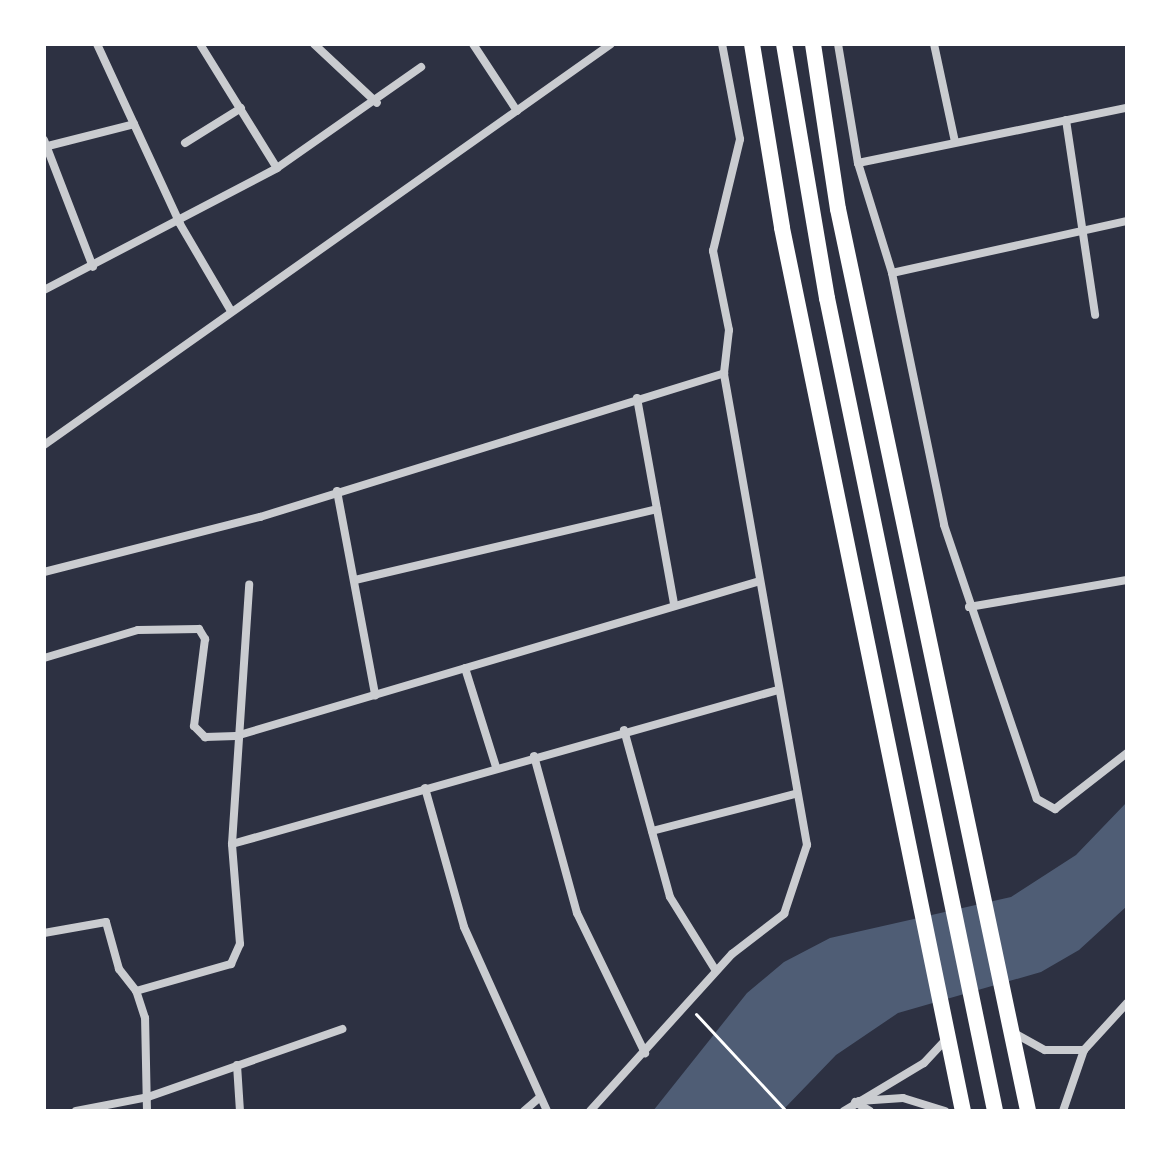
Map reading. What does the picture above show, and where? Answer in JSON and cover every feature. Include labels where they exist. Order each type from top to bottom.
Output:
[{"type":"highway","points":[[752,44],[910,862],[963,1111]]},
{"type":"highway","points":[[784,44],[807,187],[995,1111]]},
{"type":"highway","points":[[813,44],[834,194],[1028,1111]]},
{"type":"street","points":[[97,44],[180,224],[231,311]]},
{"type":"street","points":[[200,44],[277,168]]},
{"type":"street","points":[[314,44],[377,103]]},
{"type":"street","points":[[473,44],[517,111]]},
{"type":"street","points":[[44,445],[611,44]]},
{"type":"street","points":[[590,1111],[716,971],[784,914],[807,845],[795,794],[724,373],[729,330],[713,251],[740,139],[722,44]]},
{"type":"street","points":[[838,44],[858,163],[892,273],[922,442],[969,607],[1037,799],[1049,809],[1127,753]]},
{"type":"street","points":[[934,44],[955,142]]},
{"type":"street","points":[[44,290],[180,224],[277,168],[377,103],[421,67]]},
{"type":"street","points":[[185,143],[241,108]]},
{"type":"street","points":[[858,163],[1127,108]]},
{"type":"street","points":[[1066,120],[1095,315]]},
{"type":"street","points":[[93,267],[45,144],[134,124]]},
{"type":"street","points":[[892,273],[1127,221]]},
{"type":"street","points":[[44,572],[337,491],[724,373]]},
{"type":"street","points":[[637,398],[674,604]]},
{"type":"street","points":[[337,491],[375,695]]},
{"type":"street","points":[[355,580],[657,509]]},
{"type":"street","points":[[969,607],[1127,580]]},
{"type":"street","points":[[44,658],[138,630],[199,629],[205,639],[194,726],[205,737],[236,736],[760,581]]},
{"type":"street","points":[[136,991],[235,958],[232,844],[236,736],[249,585]]},
{"type":"street","points":[[465,668],[496,767]]},
{"type":"street","points":[[232,844],[624,730],[778,690]]},
{"type":"street","points":[[624,730],[683,926],[716,971]]},
{"type":"street","points":[[534,756],[577,913],[645,1053]]},
{"type":"street","points":[[425,788],[464,927],[547,1111]]},
{"type":"street","points":[[652,831],[795,794]]},
{"type":"street","points":[[44,933],[109,924],[119,969],[136,991],[147,1111]]},
{"type":"street","points":[[1063,1111],[1084,1050],[1127,1003]]},
{"type":"street","points":[[76,1111],[148,1097],[342,1029]]},
{"type":"street","points":[[1011,1031],[1045,1050],[1084,1050]]},
{"type":"street","points":[[844,1111],[924,1063],[948,1037]]},
{"type":"street","points":[[237,1065],[240,1111]]},
{"type":"street","points":[[524,1111],[540,1097]]},
{"type":"street","points":[[855,1102],[903,1098],[945,1111]]},
{"type":"street","points":[[855,1102],[870,1111]]},
{"type":"path","points":[[687,1005],[786,1111]]},
{"type":"water","points":[[1127,802],[1127,906],[1079,950],[1041,972],[898,1013],[836,1055],[782,1111],[653,1111],[747,993],[784,962],[830,938],[1011,897],[1076,855]]}]
